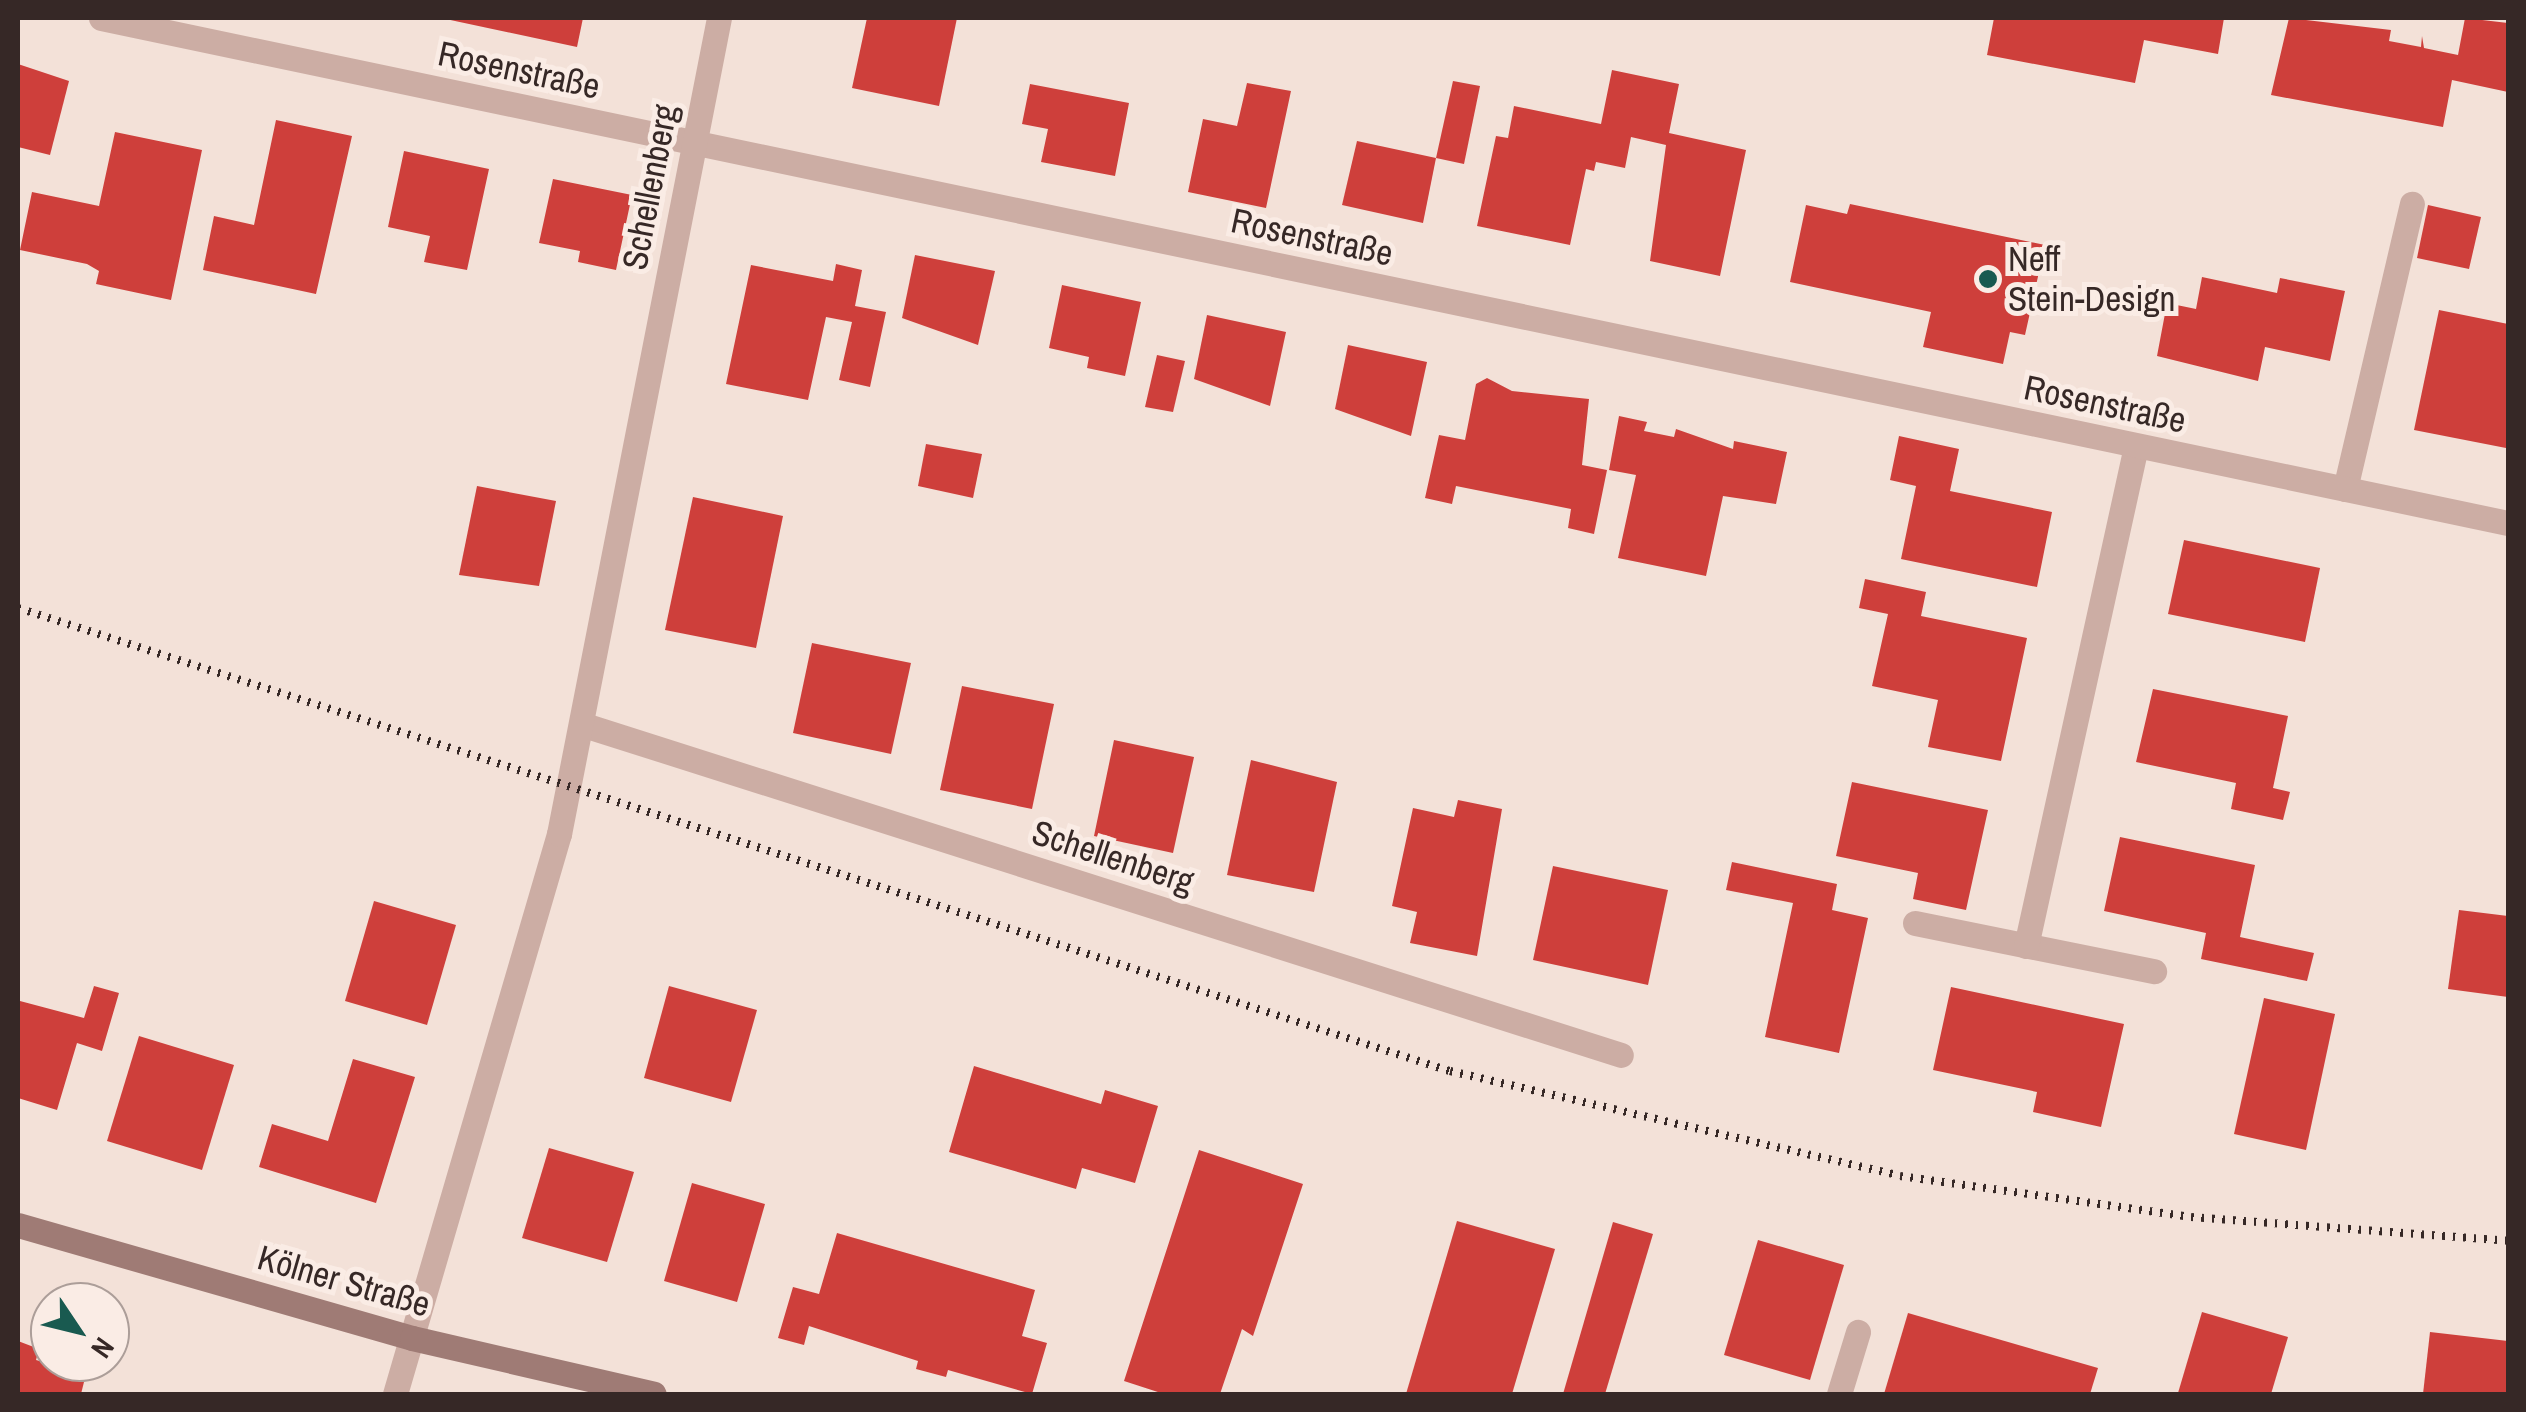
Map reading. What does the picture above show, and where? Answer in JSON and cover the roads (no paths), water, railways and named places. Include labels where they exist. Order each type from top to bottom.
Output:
[{"type":"street","name":"Rosenstraße","points":[[102,18],[2508,523]]},
{"type":"street","name":"Schellenberg","points":[[395,1394],[584,725],[693,142],[720,18]]},
{"type":"street","points":[[2344,490],[2412,204]]},
{"type":"street","points":[[2026,946],[2136,446]]},
{"type":"street","name":"Schellenberg","points":[[584,725],[1621,1055]]},
{"type":"street","points":[[1915,924],[2154,971]]},
{"type":"street","name":"Kölner Straße","points":[[18,1225],[412,1338],[654,1394]]},
{"type":"street","points":[[1839,1394],[1858,1332]]},
{"type":"railway","points":[[18,608],[1450,1071],[1900,1176],[2191,1217],[2508,1241]]},
{"type":"place","name":"Neff Stein-Design","points":[[1988,279]]}]
